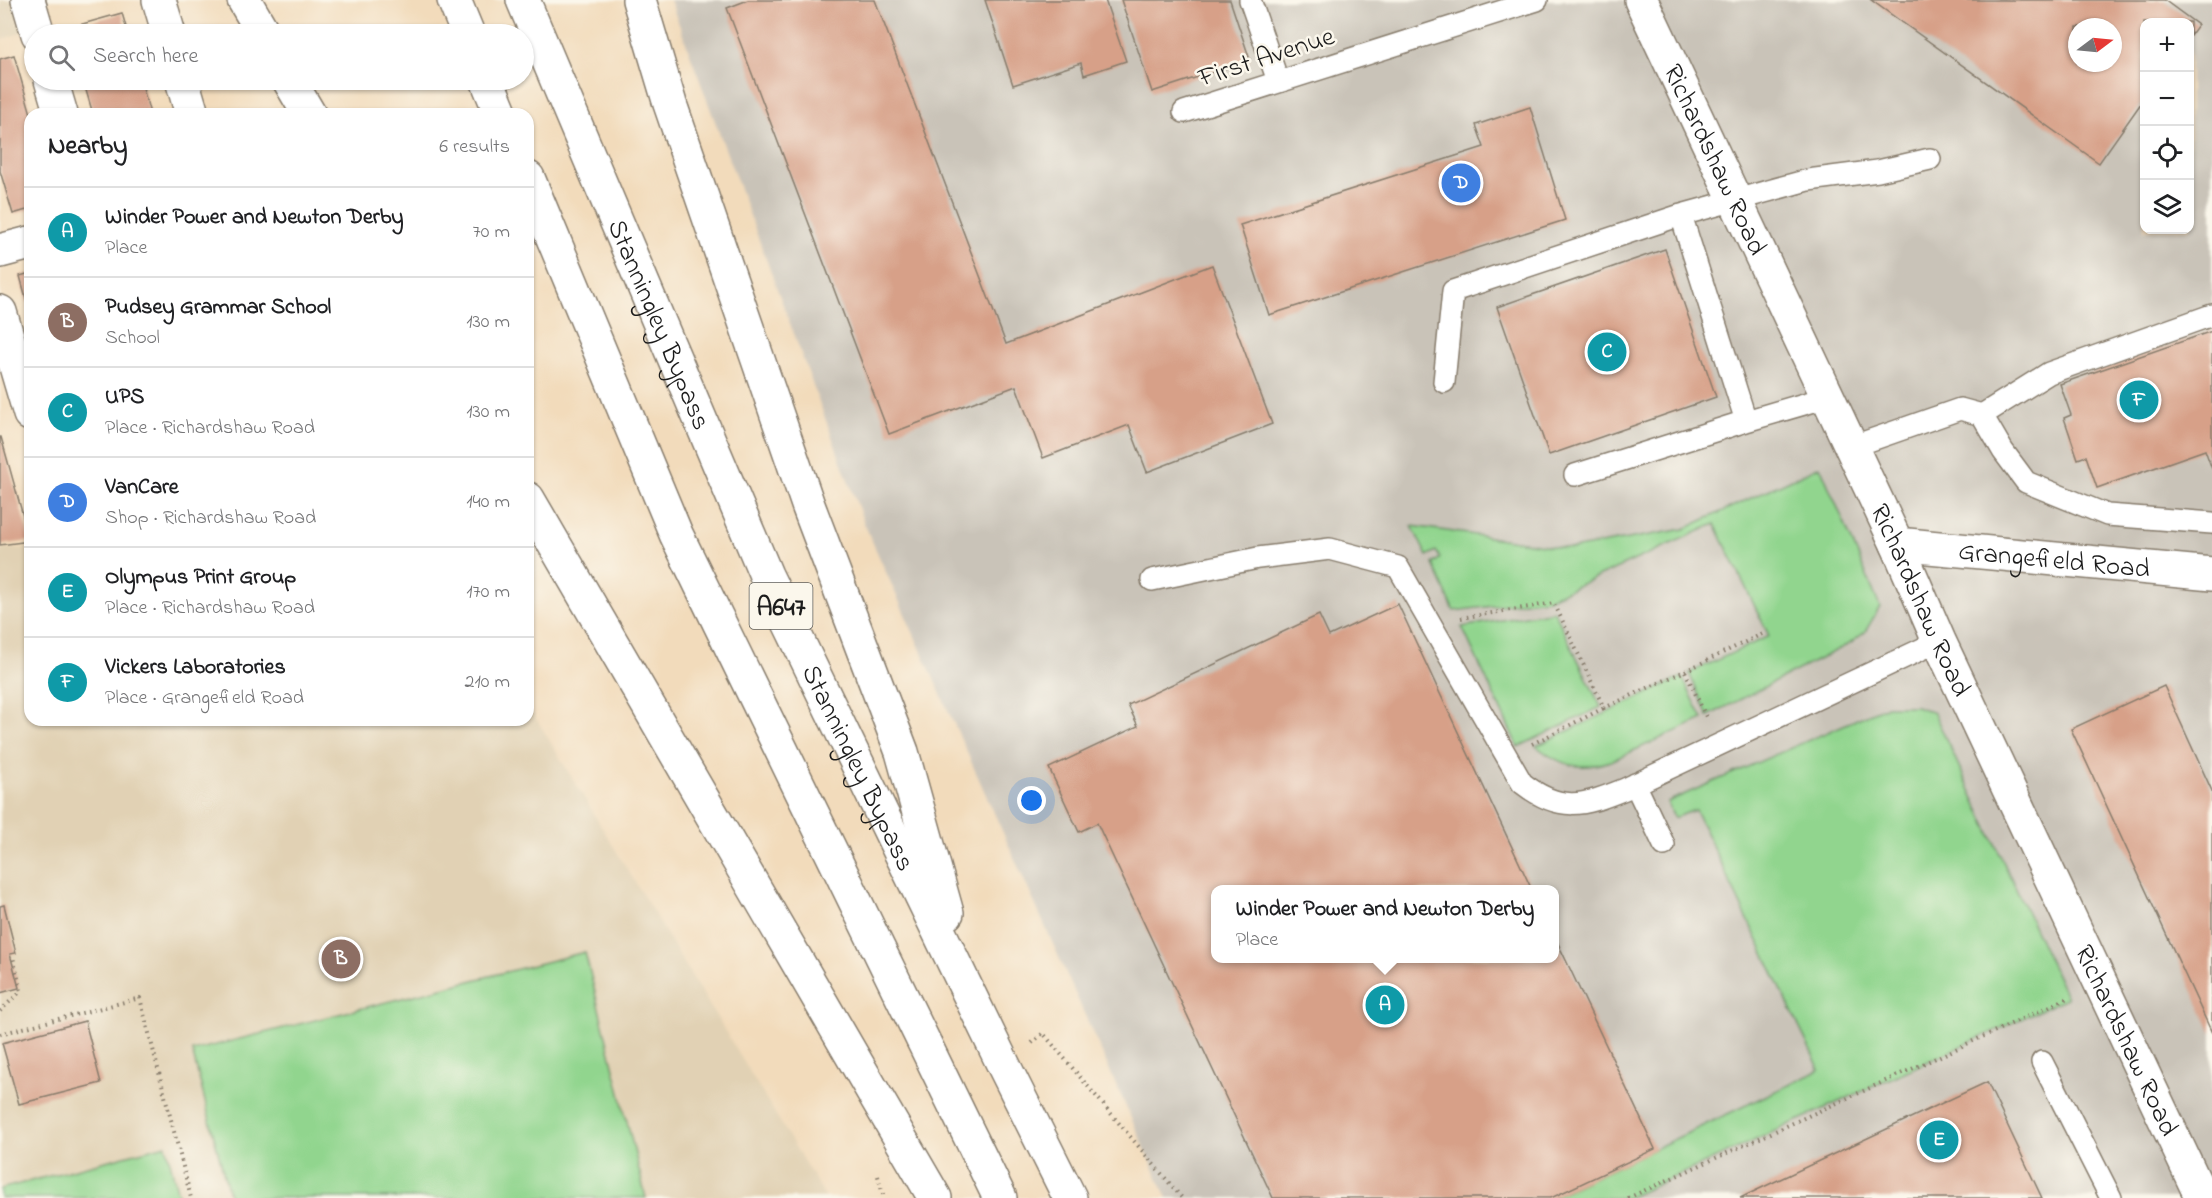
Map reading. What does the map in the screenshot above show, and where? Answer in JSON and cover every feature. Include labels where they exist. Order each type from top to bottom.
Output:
[{"type":"main road","points":[[28,0],[35,24]]},
{"type":"main road","points":[[159,0],[166,24]]},
{"type":"main road","points":[[244,0],[258,24]]},
{"type":"main road","points":[[454,0],[464,24]]},
{"type":"main road","name":"Stanningley Bypass","points":[[523,0],[533,24]]},
{"type":"main road","points":[[639,0],[670,104],[808,505],[902,752],[970,996]]},
{"type":"main road","name":"Richardshaw Road","points":[[1641,0],[1897,544],[1939,641],[2205,1194]]},
{"type":"main road","name":"Stanningley Bypass","points":[[534,26],[766,575],[1070,1198]]},
{"type":"main road","points":[[54,90],[59,108]]},
{"type":"main road","points":[[185,90],[190,108]]},
{"type":"main road","points":[[295,90],[305,108]]},
{"type":"main road","points":[[491,90],[499,108]]},
{"type":"main road","name":"A647","points":[[534,192],[676,534],[1000,1198]]},
{"type":"main road","points":[[0,251],[24,245]]},
{"type":"main road","points":[[0,312],[24,394]]},
{"type":"main road","points":[[534,509],[935,1198]]},
{"type":"main road","name":"Grangefield Road","points":[[1897,544],[2212,574]]},
{"type":"lane","points":[[1250,0],[1278,81]]},
{"type":"lane","name":"First Avenue","points":[[1184,112],[1537,0]]},
{"type":"lane","points":[[1444,382],[1453,291],[1681,214],[1734,199],[1808,180],[1878,171],[1930,159]]},
{"type":"lane","points":[[1681,214],[1746,421]]},
{"type":"lane","points":[[1982,415],[2049,373],[2212,315]]},
{"type":"lane","points":[[1575,475],[1828,397]]},
{"type":"lane","points":[[1851,447],[1960,409],[1982,415],[2002,451],[2026,482],[2107,515],[2212,523]]},
{"type":"lane","points":[[1152,580],[1258,558],[1330,549],[1398,567],[1522,783],[1538,796],[1561,803],[1581,804],[1600,799],[1635,784],[1939,641]]},
{"type":"lane","points":[[1635,784],[1664,845]]},
{"type":"lane","points":[[2042,1062],[2111,1198]]},
{"type":"path","points":[[1430,623],[1554,603],[1604,708]]},
{"type":"path","points":[[1507,757],[1604,708],[1762,634]]},
{"type":"path","points":[[1685,671],[1719,745]]},
{"type":"path","points":[[0,1011],[21,991],[13,957]]},
{"type":"path","points":[[1628,1198],[2102,983]]},
{"type":"path","points":[[0,1034],[140,998],[191,1198]]},
{"type":"shaded area","points":[[0,0],[28,0],[35,24],[24,24],[24,31],[0,40]]},
{"type":"shaded area","points":[[670,0],[2212,0],[2212,1198],[1167,1198],[864,523]]},
{"type":"shaded area","points":[[0,548],[24,548],[24,726],[534,726],[534,715],[826,1198],[0,1198]]},
{"type":"green space","points":[[1820,466],[1880,607],[1865,632],[1851,643],[1708,716],[1689,673],[1769,636],[1715,524],[1548,599],[1454,611],[1433,564],[1440,558],[1436,551],[1427,556],[1412,526],[1572,549],[1684,529]]},
{"type":"green space","points":[[1554,611],[1601,707],[1518,747],[1462,627]]},
{"type":"green space","points":[[1682,677],[1703,719],[1611,761],[1590,766],[1563,763],[1536,746]]},
{"type":"green space","points":[[1887,706],[1916,706],[1934,713],[2067,998],[1628,1198],[1551,1198],[1820,1070],[1695,810],[1674,818],[1667,802]]},
{"type":"green space","points":[[585,952],[646,1198],[230,1198],[192,1051]]},
{"type":"green space","points":[[166,1145],[179,1198],[0,1198],[0,1189]]},
{"type":"building","points":[[748,0],[875,0],[1006,344],[1212,265],[1272,424],[1147,472],[1129,425],[1043,458],[1016,386],[889,434],[727,8]]},
{"type":"building","points":[[985,0],[1105,0],[1126,61],[1084,75],[1081,63],[1013,85]]},
{"type":"building","points":[[1121,0],[1230,0],[1250,60],[1152,92]]},
{"type":"building","points":[[1871,0],[2164,0],[2188,18],[2140,18],[2140,105],[2099,163]]},
{"type":"building","points":[[122,13],[125,24],[82,24]]},
{"type":"building","points":[[14,55],[29,108],[24,108],[24,211],[13,214],[0,171],[0,59]]},
{"type":"building","points":[[86,90],[144,90],[148,108],[91,108]]},
{"type":"building","points":[[1530,107],[1565,220],[1269,315],[1240,225],[1484,147],[1476,125]]},
{"type":"building","points":[[1665,249],[1716,397],[1549,455],[1497,307]]},
{"type":"building","points":[[24,275],[24,291],[20,276]]},
{"type":"building","points":[[2212,331],[2212,469],[2205,450],[2097,488],[2086,456],[2078,459],[2064,418],[2071,415],[2060,384]]},
{"type":"building","points":[[1,437],[24,519],[24,542],[0,545]]},
{"type":"building","points":[[1398,604],[1530,885],[1211,885],[1211,963],[1559,963],[1559,945],[1655,1149],[1551,1198],[1273,1198],[1097,823],[1079,832],[1049,768],[1138,726],[1128,705],[1319,615],[1329,636]]},
{"type":"building","points":[[2164,686],[2212,791],[2212,1033],[2071,729]]},
{"type":"building","points":[[4,905],[16,953],[10,954],[19,988],[0,993],[0,906]]},
{"type":"building","points":[[85,1021],[101,1083],[19,1104],[2,1043]]},
{"type":"building","points":[[1987,1082],[2042,1198],[1740,1198]]},
{"type":"place","name":"VanCare","points":[[1461,183]]},
{"type":"place","name":"UPS","points":[[1607,352]]},
{"type":"place","name":"Vickers Laboratories","points":[[2139,400]]},
{"type":"place","name":"Pudsey Grammar School","points":[[341,959]]},
{"type":"place","name":"Winder Power and Newton Derby","points":[[1385,1005]]},
{"type":"place","name":"Olympus Print Group","points":[[1939,1140]]}]
